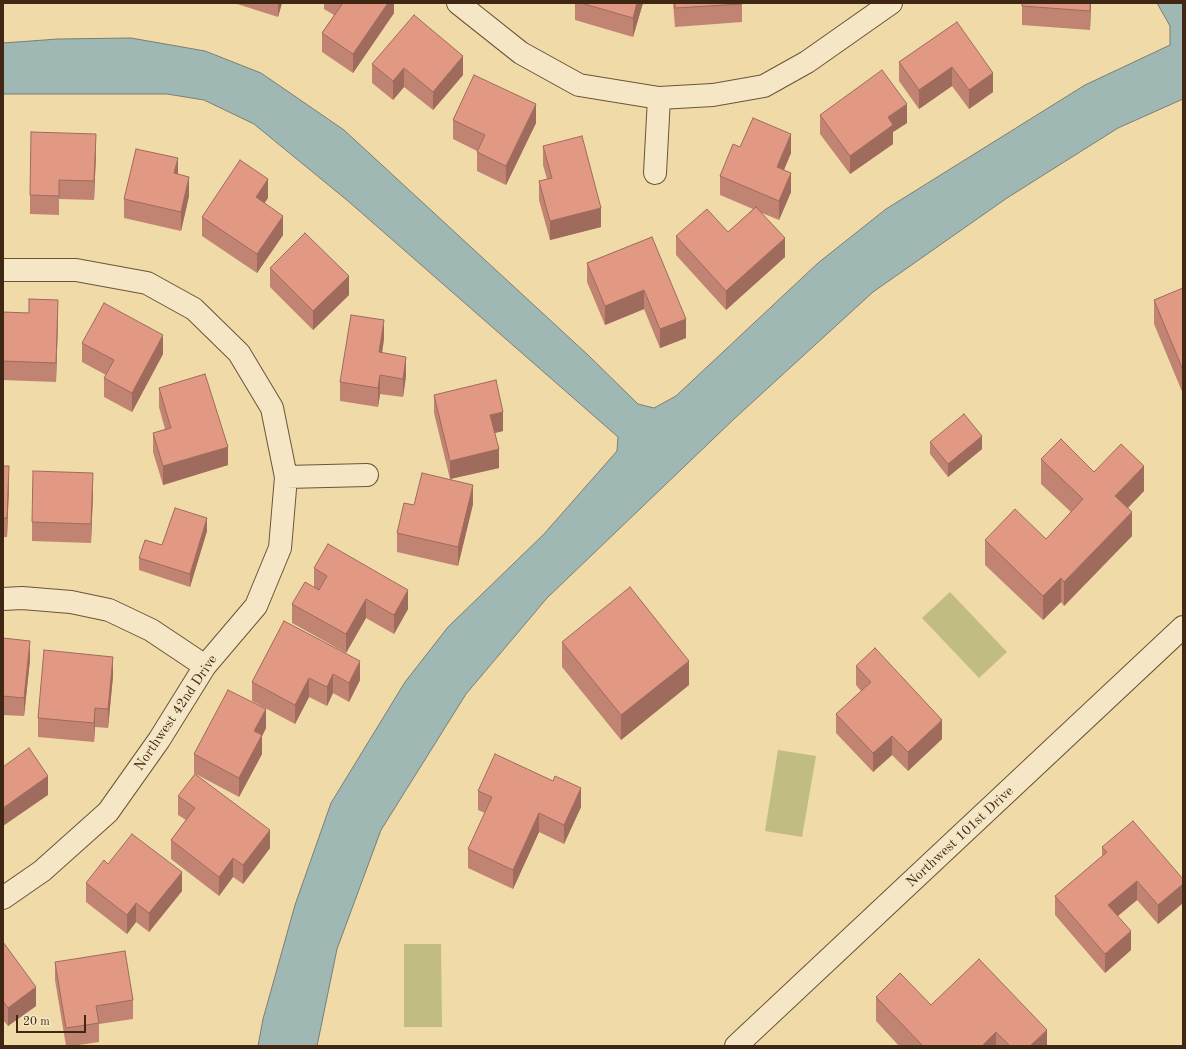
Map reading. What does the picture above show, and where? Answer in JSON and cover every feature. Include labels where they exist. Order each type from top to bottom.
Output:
[{"type":"street","points":[[458,3],[521,53],[579,85],[658,98],[713,95],[764,86],[807,62],[891,3]]},
{"type":"street","points":[[655,173],[658,98]]},
{"type":"street","name":"Northwest 42nd Drive","points":[[3,270],[76,270],[147,283],[194,309],[239,353],[272,408],[286,477],[280,548],[256,606],[205,666],[159,740],[108,812],[42,871],[3,898]]},
{"type":"street","points":[[286,477],[367,475]]},
{"type":"street","points":[[3,599],[22,598],[71,602],[109,610],[151,630],[205,666]]},
{"type":"street","name":"Northwest 101st Drive","points":[[736,1046],[1183,627]]},
{"type":"shaded area","points":[[950,592],[1007,652],[979,678],[922,618]]},
{"type":"shaded area","points":[[778,750],[816,756],[802,837],[765,831]]},
{"type":"shaded area","points":[[404,944],[441,944],[442,1027],[404,1027]]},
{"type":"water","points":[[1157,3],[1183,3],[1183,99],[1118,128],[1007,198],[873,292],[734,419],[547,598],[466,694],[381,830],[337,949],[317,1046],[258,1046],[263,1019],[295,905],[331,803],[405,682],[448,627],[544,534],[617,451],[618,437],[348,201],[254,124],[204,100],[167,94],[3,94],[3,43],[58,39],[131,38],[205,51],[261,73],[344,130],[588,355],[638,404],[654,408],[676,396],[818,263],[886,209],[1085,85],[1170,45],[1170,26]]},
{"type":"building","points":[[343,3],[388,3],[353,54],[322,33]]},
{"type":"building","points":[[581,3],[637,3],[633,18]]},
{"type":"building","points":[[675,3],[742,3],[742,4],[675,8]]},
{"type":"building","points":[[1022,3],[1090,3],[1090,11],[1022,6]]},
{"type":"building","points":[[414,15],[463,56],[433,92],[404,68],[393,81],[372,64]]},
{"type":"building","points":[[957,22],[993,73],[969,90],[952,67],[919,90],[899,62]]},
{"type":"building","points":[[882,70],[907,104],[888,117],[893,125],[850,156],[820,115]]},
{"type":"building","points":[[474,75],[536,104],[506,166],[477,152],[485,135],[453,120]]},
{"type":"building","points":[[753,118],[791,134],[777,167],[791,173],[779,201],[720,176],[733,144],[740,147]]},
{"type":"building","points":[[31,132],[96,134],[94,181],[59,180],[59,196],[30,195]]},
{"type":"building","points":[[582,136],[601,208],[550,221],[539,181],[552,178],[543,146]]},
{"type":"building","points":[[136,149],[178,158],[174,173],[189,177],[181,212],[124,199]]},
{"type":"building","points":[[240,160],[268,179],[256,197],[283,216],[257,254],[202,217]]},
{"type":"building","points":[[756,207],[785,238],[726,291],[676,236],[707,209],[728,232]]},
{"type":"building","points":[[305,233],[349,276],[313,311],[270,268]]},
{"type":"building","points":[[652,237],[686,319],[660,329],[644,290],[605,306],[587,263]]},
{"type":"building","points":[[1183,288],[1183,370],[1154,300]]},
{"type":"building","points":[[29,299],[58,300],[56,363],[3,361],[3,312],[29,313]]},
{"type":"building","points":[[104,303],[163,335],[132,393],[104,378],[114,360],[82,343]]},
{"type":"building","points":[[351,315],[384,320],[379,352],[406,357],[403,379],[380,375],[378,388],[340,382]]},
{"type":"building","points":[[205,374],[228,447],[163,466],[153,433],[171,428],[159,388]]},
{"type":"building","points":[[496,380],[503,412],[490,415],[499,449],[450,461],[434,395]]},
{"type":"building","points":[[964,414],[982,436],[948,464],[930,442]]},
{"type":"building","points":[[1061,439],[1094,472],[1121,444],[1144,466],[1115,496],[1132,512],[1064,582],[1061,578],[1043,596],[985,540],[1015,509],[1046,539],[1083,499],[1041,459]]},
{"type":"building","points":[[3,466],[9,466],[7,518],[3,518]]},
{"type":"building","points":[[33,471],[93,473],[91,524],[32,522]]},
{"type":"building","points":[[422,473],[473,485],[458,547],[397,533],[404,503],[414,505]]},
{"type":"building","points":[[175,508],[207,518],[190,574],[139,558],[145,540],[162,545]]},
{"type":"building","points":[[328,544],[408,590],[394,615],[366,599],[346,634],[292,604],[305,582],[319,590],[327,576],[314,568]]},
{"type":"building","points":[[630,587],[689,661],[621,715],[562,642]]},
{"type":"building","points":[[284,621],[360,661],[349,683],[333,674],[327,687],[309,678],[295,705],[252,682]]},
{"type":"building","points":[[3,638],[30,641],[24,698],[3,696]]},
{"type":"building","points":[[875,648],[942,720],[908,752],[892,736],[873,753],[836,714],[871,682],[856,666]]},
{"type":"building","points":[[44,650],[113,657],[108,709],[95,708],[94,723],[38,718]]},
{"type":"building","points":[[228,690],[266,709],[254,731],[262,735],[239,778],[194,754]]},
{"type":"building","points":[[29,748],[48,776],[3,808],[3,767]]},
{"type":"building","points":[[495,754],[553,781],[555,776],[581,788],[564,825],[539,813],[513,870],[468,849],[492,797],[478,791]]},
{"type":"building","points":[[195,774],[270,830],[243,865],[233,858],[219,877],[171,840],[195,808],[178,796]]},
{"type":"building","points":[[1133,821],[1183,879],[1183,884],[1158,905],[1137,881],[1108,905],[1131,931],[1105,954],[1055,896],[1107,852],[1102,847]]},
{"type":"building","points":[[132,834],[182,872],[149,913],[136,903],[127,915],[86,883],[104,860],[108,864]]},
{"type":"building","points":[[3,942],[36,987],[8,1008],[3,1001]]},
{"type":"building","points":[[125,951],[133,1000],[96,1006],[99,1023],[66,1028],[55,962]]},
{"type":"building","points":[[979,959],[1047,1030],[1030,1046],[1010,1046],[996,1032],[982,1046],[923,1046],[876,997],[900,973],[931,1005]]}]
